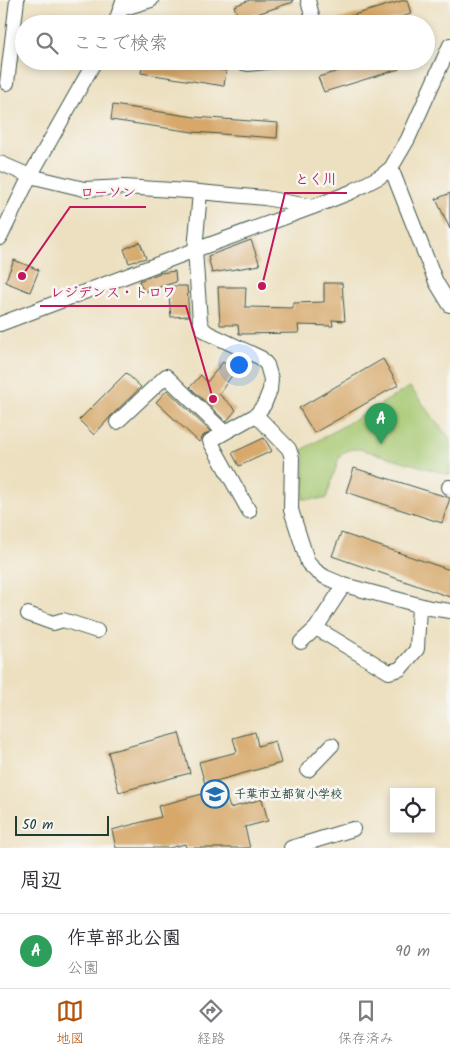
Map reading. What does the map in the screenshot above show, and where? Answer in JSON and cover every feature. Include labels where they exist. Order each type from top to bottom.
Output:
[{"type":"street","points":[[7,83],[16,0]]},
{"type":"street","points":[[122,4],[151,0]]},
{"type":"street","points":[[308,0],[312,15]]},
{"type":"street","points":[[0,324],[313,207],[359,188],[380,176],[391,168],[408,139],[450,45]]},
{"type":"street","points":[[0,238],[30,176],[90,70]]},
{"type":"street","points":[[0,163],[30,176],[84,189],[124,187],[200,192],[265,198],[313,207]]},
{"type":"street","points":[[391,168],[436,282],[450,305]]},
{"type":"street","points":[[200,192],[195,250],[200,321],[203,329],[260,358],[267,365],[271,378],[270,390],[264,405],[256,415],[210,441],[250,511]]},
{"type":"street","points":[[117,422],[166,376],[224,432]]},
{"type":"street","points":[[256,415],[289,449],[292,458],[291,510],[308,563],[325,577],[344,585],[430,608],[450,611]]},
{"type":"street","points":[[301,642],[316,628],[344,585]]},
{"type":"street","points":[[316,628],[389,672],[400,670],[418,649],[419,605]]},
{"type":"street","points":[[28,614],[53,623],[63,620],[97,631]]},
{"type":"street","points":[[308,770],[332,745]]},
{"type":"street","points":[[291,848],[353,829]]},
{"type":"green space","points":[[410,387],[450,439],[450,475],[360,449],[351,450],[343,453],[339,458],[326,499],[303,499],[305,457],[302,450]]},
{"type":"building","points":[[250,0],[293,0],[293,2],[254,15],[237,15],[234,6]]},
{"type":"building","points":[[405,0],[407,0],[411,14],[408,15],[354,15]]},
{"type":"building","points":[[142,70],[226,71],[224,86],[141,73]]},
{"type":"building","points":[[342,70],[396,70],[324,92],[318,77]]},
{"type":"building","points":[[113,105],[195,117],[278,123],[277,138],[193,132],[111,120]]},
{"type":"building","points":[[450,193],[450,229],[436,199]]},
{"type":"building","points":[[251,240],[260,265],[212,273],[208,256]]},
{"type":"building","points":[[140,242],[146,258],[129,263],[124,249]]},
{"type":"building","points":[[14,260],[39,270],[30,292],[5,282]]},
{"type":"building","points":[[175,271],[176,282],[144,292],[139,281],[160,273]]},
{"type":"building","points":[[324,283],[342,283],[345,321],[332,320],[333,326],[298,325],[299,333],[239,334],[238,325],[220,325],[218,287],[246,287],[245,307],[293,308],[293,303],[324,302]]},
{"type":"building","points":[[168,286],[187,286],[189,316],[171,317]]},
{"type":"building","points":[[383,359],[398,385],[314,433],[299,408]]},
{"type":"building","points":[[223,362],[235,371],[219,394],[236,410],[226,422],[190,387],[201,375],[207,382]]},
{"type":"building","points":[[126,373],[141,387],[94,435],[79,420]]},
{"type":"building","points":[[167,390],[210,431],[199,442],[156,402]]},
{"type":"building","points":[[264,438],[272,451],[239,466],[232,453]]},
{"type":"building","points":[[354,468],[450,498],[442,523],[346,492]]},
{"type":"building","points":[[341,533],[450,570],[450,597],[332,556]]},
{"type":"building","points":[[255,732],[258,746],[275,741],[281,763],[205,784],[199,762],[237,752],[233,738]]},
{"type":"building","points":[[179,733],[190,773],[119,792],[108,752]]},
{"type":"building","points":[[213,791],[216,802],[227,799],[230,808],[262,799],[268,821],[245,827],[250,848],[186,848],[185,844],[169,848],[116,848],[112,830],[161,817],[158,806]]},
{"type":"place","name":"ローソン","points":[[22,276]]},
{"type":"place","name":"とく川","points":[[262,286]]},
{"type":"place","name":"レジデンス・トロワ","points":[[213,399]]},
{"type":"place","name":"作草部北公園","points":[[381,444]]},
{"type":"place","name":"千葉市立都賀小学校","points":[[215,794]]}]
